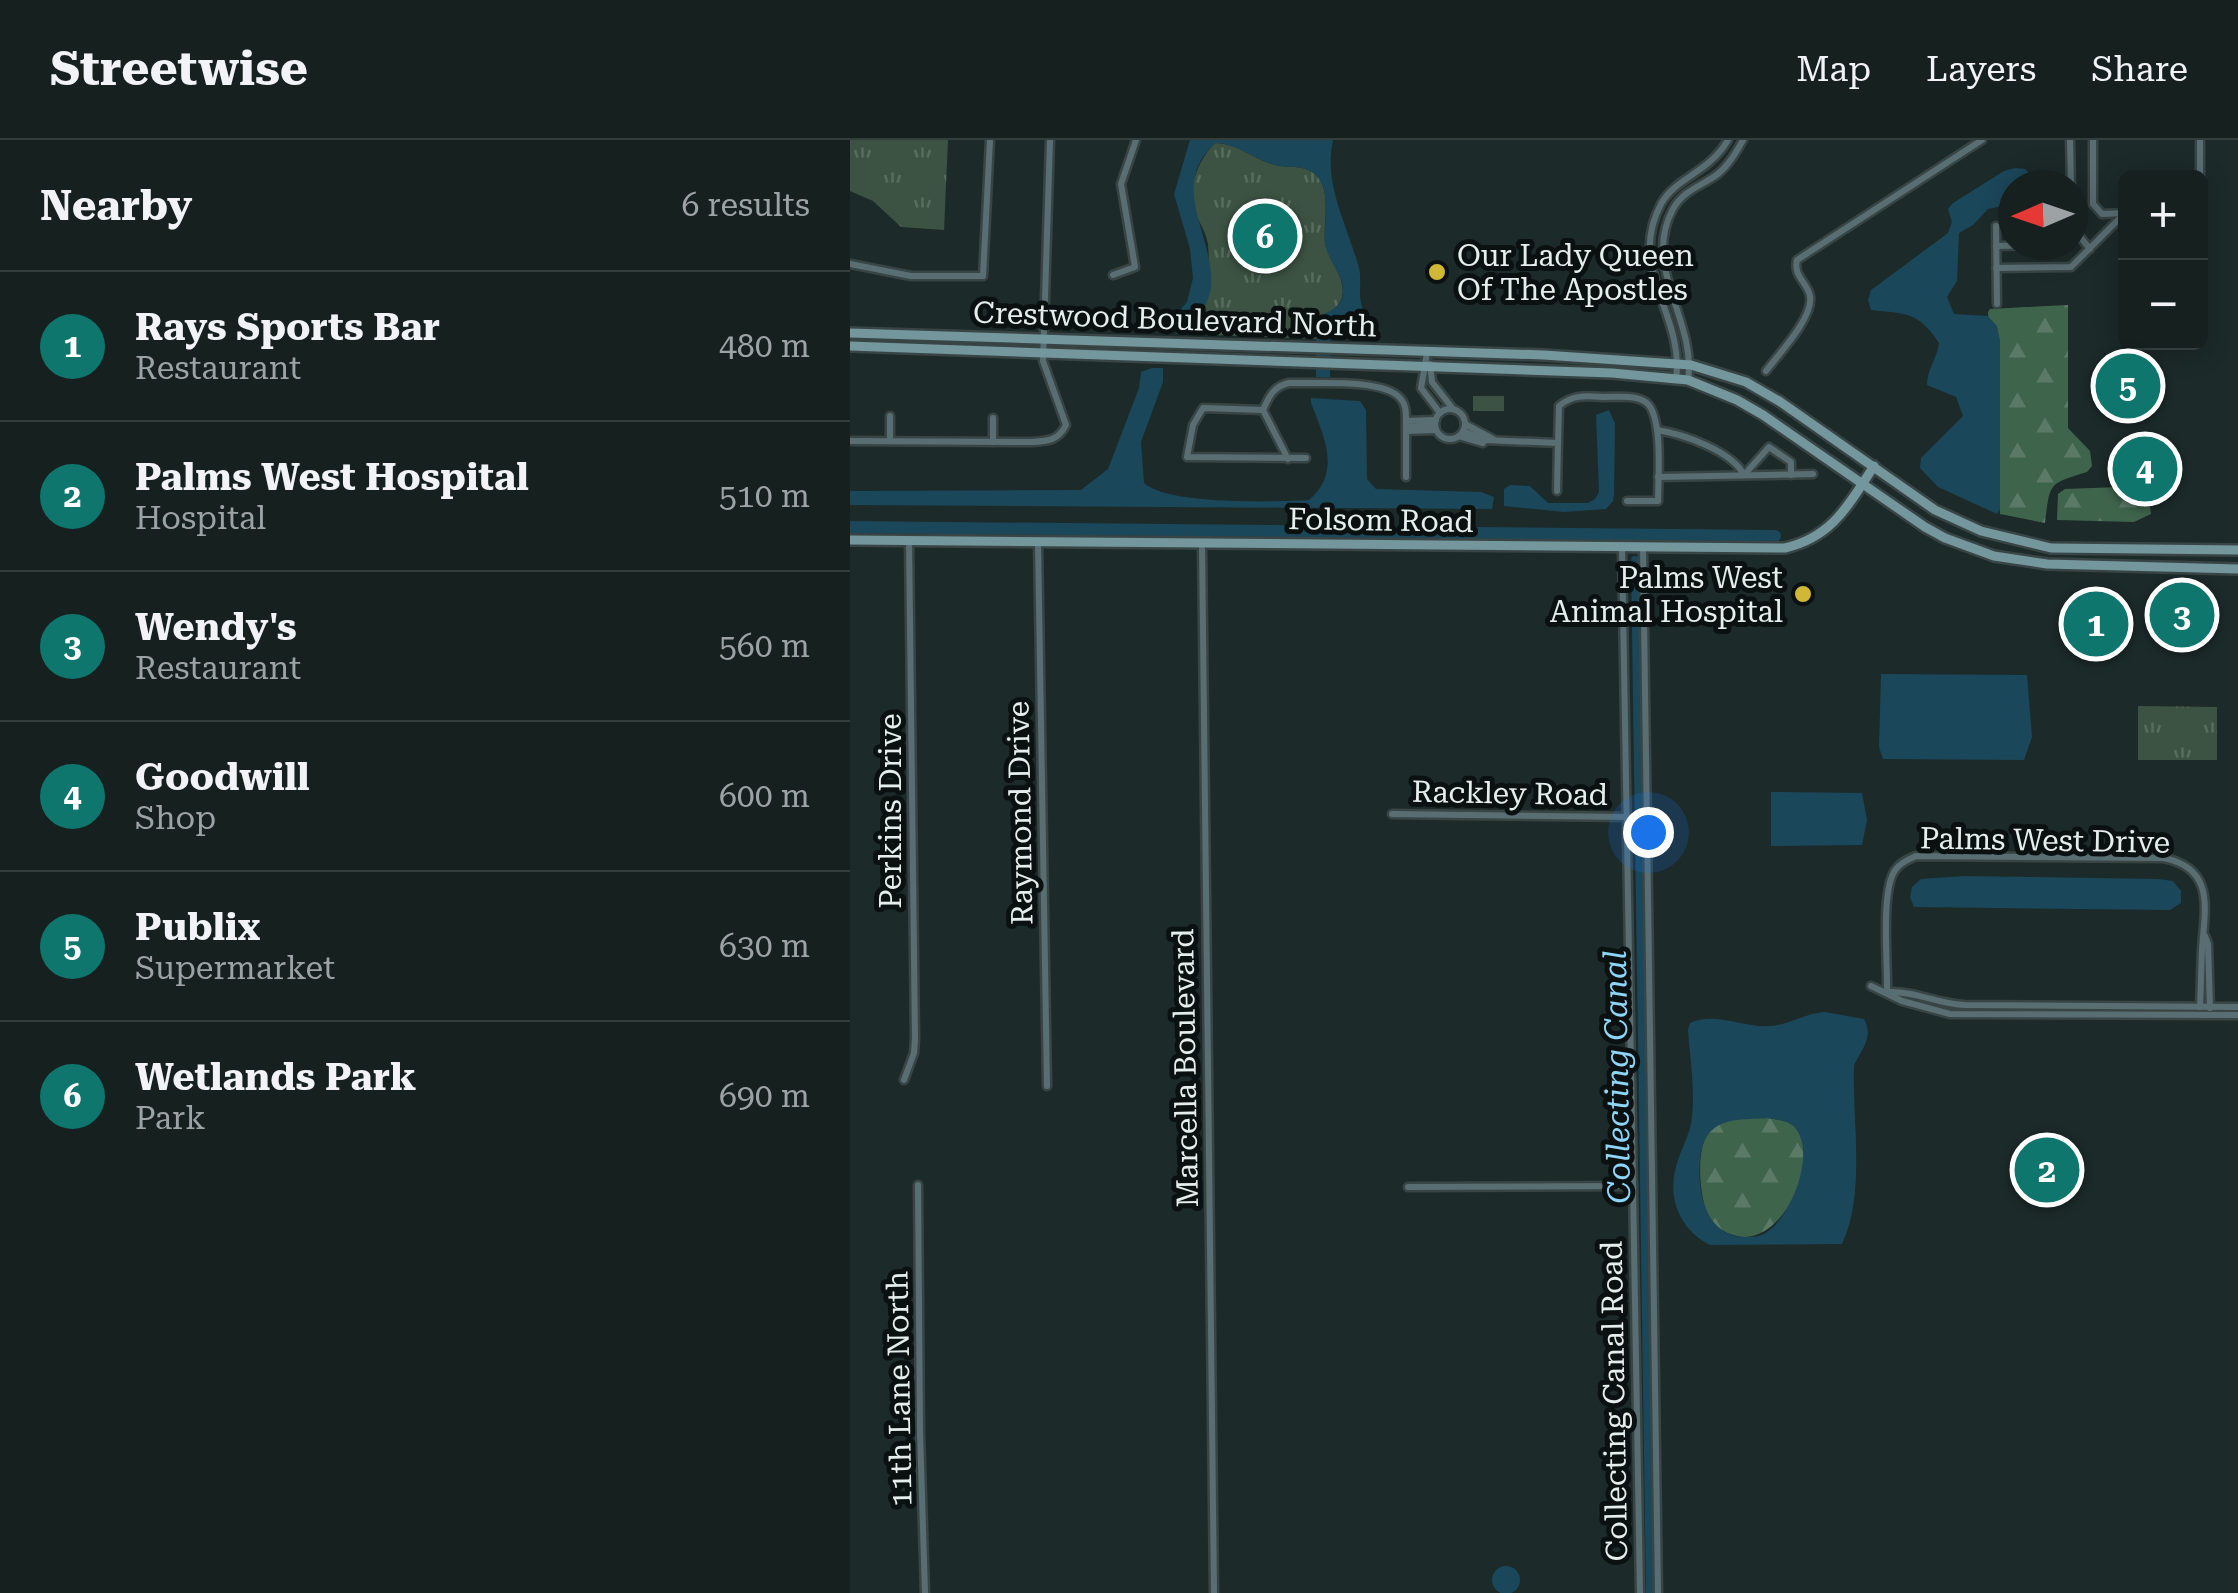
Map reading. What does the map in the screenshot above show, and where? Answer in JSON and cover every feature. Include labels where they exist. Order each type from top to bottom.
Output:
[{"type":"main road","name":"Crestwood Boulevard North","points":[[850,333],[1690,364],[1746,382],[1954,521],[2004,539],[2051,548],[2238,550]]},
{"type":"main road","name":"Crestwood Boulevard North","points":[[850,346],[1338,361],[1688,380],[1763,414],[1945,538],[1994,556],[2048,564],[2238,569]]},
{"type":"main road","name":"Folsom Road","points":[[850,540],[1760,550],[1805,544],[1835,524],[1874,466]]},
{"type":"street","points":[[850,264],[911,276],[983,276],[990,140]]},
{"type":"street","points":[[850,440],[1050,441],[1061,436],[1066,425],[1054,398],[1044,352],[1050,140]]},
{"type":"street","points":[[1114,275],[1136,266],[1121,184],[1136,140]]},
{"type":"street","points":[[1676,379],[1678,350],[1650,268],[1649,236],[1664,199],[1708,166],[1728,140]]},
{"type":"street","points":[[1688,380],[1690,349],[1663,265],[1662,238],[1682,196],[1722,170],[1743,140]]},
{"type":"street","points":[[1766,371],[1809,312],[1810,294],[1796,271],[1797,260],[1982,140]]},
{"type":"street","points":[[2070,140],[2070,170]]},
{"type":"street","points":[[2093,140],[2094,204],[2102,214],[2118,213]]},
{"type":"street","points":[[2200,140],[2200,170]]},
{"type":"street","points":[[1996,268],[2069,268],[2118,220]]},
{"type":"street","points":[[1996,226],[1997,304]]},
{"type":"street","points":[[1427,354],[1421,388],[1446,439],[1462,430]]},
{"type":"street","points":[[1427,365],[1432,382],[1461,415],[1462,430]]},
{"type":"street","points":[[1263,410],[1280,385],[1366,385],[1391,390],[1405,407],[1406,478]]},
{"type":"street","points":[[1557,491],[1559,406],[1577,396],[1635,398],[1646,402],[1656,413],[1658,501],[1627,500]]},
{"type":"street","points":[[1263,410],[1204,408],[1192,425],[1188,456],[1306,458]]},
{"type":"street","points":[[1263,410],[1288,460]]},
{"type":"street","points":[[1406,426],[1437,422],[1454,410]]},
{"type":"street","points":[[890,416],[890,441]]},
{"type":"street","points":[[993,418],[993,442]]},
{"type":"street","points":[[1462,430],[1485,440],[1558,443]]},
{"type":"street","points":[[1657,430],[1683,434],[1739,464],[1744,476]]},
{"type":"street","points":[[1744,476],[1768,448],[1791,462],[1791,474]]},
{"type":"street","points":[[1658,477],[1813,474]]},
{"type":"street","name":"Perkins Drive","points":[[904,1080],[914,1053],[909,540]]},
{"type":"street","name":"Raymond Drive","points":[[1038,540],[1047,1086]]},
{"type":"street","name":"Marcella Boulevard","points":[[1202,543],[1214,1593]]},
{"type":"street","name":"Collecting Canal Road","points":[[1622,548],[1640,1593]]},
{"type":"street","points":[[1644,548],[1658,1593]]},
{"type":"street","name":"Rackley Road","points":[[1392,814],[1628,817]]},
{"type":"street","name":"Palms West Drive","points":[[1888,992],[1888,890],[1896,869],[1916,856],[2176,860],[2194,874],[2206,904],[2200,1008]]},
{"type":"street","name":"Palms West Drive","points":[[2205,935],[2210,1008]]},
{"type":"street","points":[[1871,986],[1902,1001],[1950,1014],[2238,1015]]},
{"type":"street","points":[[1888,992],[1905,991],[1948,1004],[2238,1008]]},
{"type":"street","name":"11th Lane North","points":[[918,1184],[926,1593]]},
{"type":"street","points":[[1408,1187],[1633,1186]]},
{"type":"green space","points":[[850,140],[948,140],[944,230],[901,227],[873,201],[850,191]]},
{"type":"green space","points":[[1215,143],[1232,146],[1271,164],[1308,170],[1321,182],[1325,242],[1343,292],[1337,306],[1316,318],[1316,339],[1186,334],[1202,302],[1208,267],[1208,244],[1193,206],[1193,185],[1201,161]]},
{"type":"green space","points":[[2068,305],[2068,428],[2090,451],[2092,466],[2054,486],[2045,523],[2000,514],[1988,312]]},
{"type":"green space","points":[[1473,396],[1504,396],[1504,411],[1473,411]]},
{"type":"green space","points":[[2147,486],[2151,514],[2134,522],[2057,520],[2058,494],[2065,489]]},
{"type":"green space","points":[[2138,706],[2217,707],[2217,760],[2138,760]]},
{"type":"green space","points":[[1768,1118],[1796,1128],[1804,1160],[1800,1180],[1793,1198],[1769,1228],[1753,1236],[1733,1235],[1713,1223],[1704,1202],[1700,1162],[1705,1139],[1722,1123]]},
{"type":"water","points":[[1190,140],[1333,140],[1334,189],[1359,268],[1361,302],[1368,321],[1367,326],[1330,325],[1330,377],[1316,377],[1316,318],[1337,307],[1343,286],[1325,243],[1324,189],[1308,170],[1271,164],[1232,146],[1215,143],[1201,160],[1195,177],[1196,211],[1211,285],[1206,305],[1194,323],[1186,334],[1176,334],[1173,318],[1187,302],[1193,278],[1190,249],[1174,194]]},
{"type":"water","points":[[1998,175],[1998,207],[1988,209],[1959,233],[1957,281],[1947,297],[1954,314],[1988,316],[1997,326],[1997,514],[1938,487],[1920,468],[1921,458],[1963,416],[1956,397],[1927,385],[1939,343],[1931,333],[1910,316],[1871,310],[1868,300],[1871,290],[1948,233],[1952,222],[1948,209]]},
{"type":"water","points":[[1163,368],[1163,382],[1141,442],[1144,483],[1157,490],[1223,501],[1309,500],[1319,489],[1328,466],[1325,441],[1311,398],[1360,401],[1366,410],[1367,479],[1376,489],[1481,492],[1494,497],[1492,509],[850,505],[850,491],[1081,490],[1108,469],[1139,388],[1141,372]]},
{"type":"water","points":[[1609,410],[1615,423],[1614,495],[1606,509],[1564,512],[1504,506],[1504,489],[1510,485],[1530,486],[1548,503],[1588,503],[1595,499],[1599,492],[1596,415]]},
{"type":"water","points":[[1881,674],[2027,675],[2032,737],[2024,760],[1883,759],[1879,747]]},
{"type":"water","points":[[1771,792],[1862,793],[1867,820],[1862,845],[1771,846]]},
{"type":"water","points":[[1921,879],[2158,879],[2173,881],[2181,891],[2181,903],[2170,910],[1914,907],[1912,887]]},
{"type":"water","points":[[1818,1013],[1864,1019],[1868,1032],[1854,1065],[1856,1180],[1842,1244],[1710,1245],[1682,1220],[1674,1197],[1675,1173],[1692,1116],[1690,1023],[1719,1019],[1770,1026]],"holes":[[[1768,1118],[1796,1129],[1803,1154],[1798,1184],[1784,1214],[1766,1233],[1750,1237],[1731,1235],[1713,1221],[1703,1198],[1699,1172],[1703,1146],[1714,1128],[1722,1124]]]},
{"type":"water","points":[[1506,1566],[1516,1570],[1520,1580],[1516,1590],[1506,1594],[1496,1590],[1492,1580],[1496,1570]]},
{"type":"waterway","points":[[850,527],[1775,536]]},
{"type":"waterway","name":"Collecting Canal","points":[[1635,560],[1650,1593]]},
{"type":"place","name":"Wetlands Park","points":[[1265,236]]},
{"type":"place","name":"Our Lady Queen Of The Apostles","points":[[1437,272]]},
{"type":"place","name":"Publix","points":[[2128,386]]},
{"type":"place","name":"Goodwill","points":[[2145,469]]},
{"type":"place","name":"Palms West Animal Hospital","points":[[1803,594]]},
{"type":"place","name":"Wendy's","points":[[2182,615]]},
{"type":"place","name":"Rays Sports Bar","points":[[2096,624]]},
{"type":"place","name":"Palms West Hospital","points":[[2047,1170]]}]
